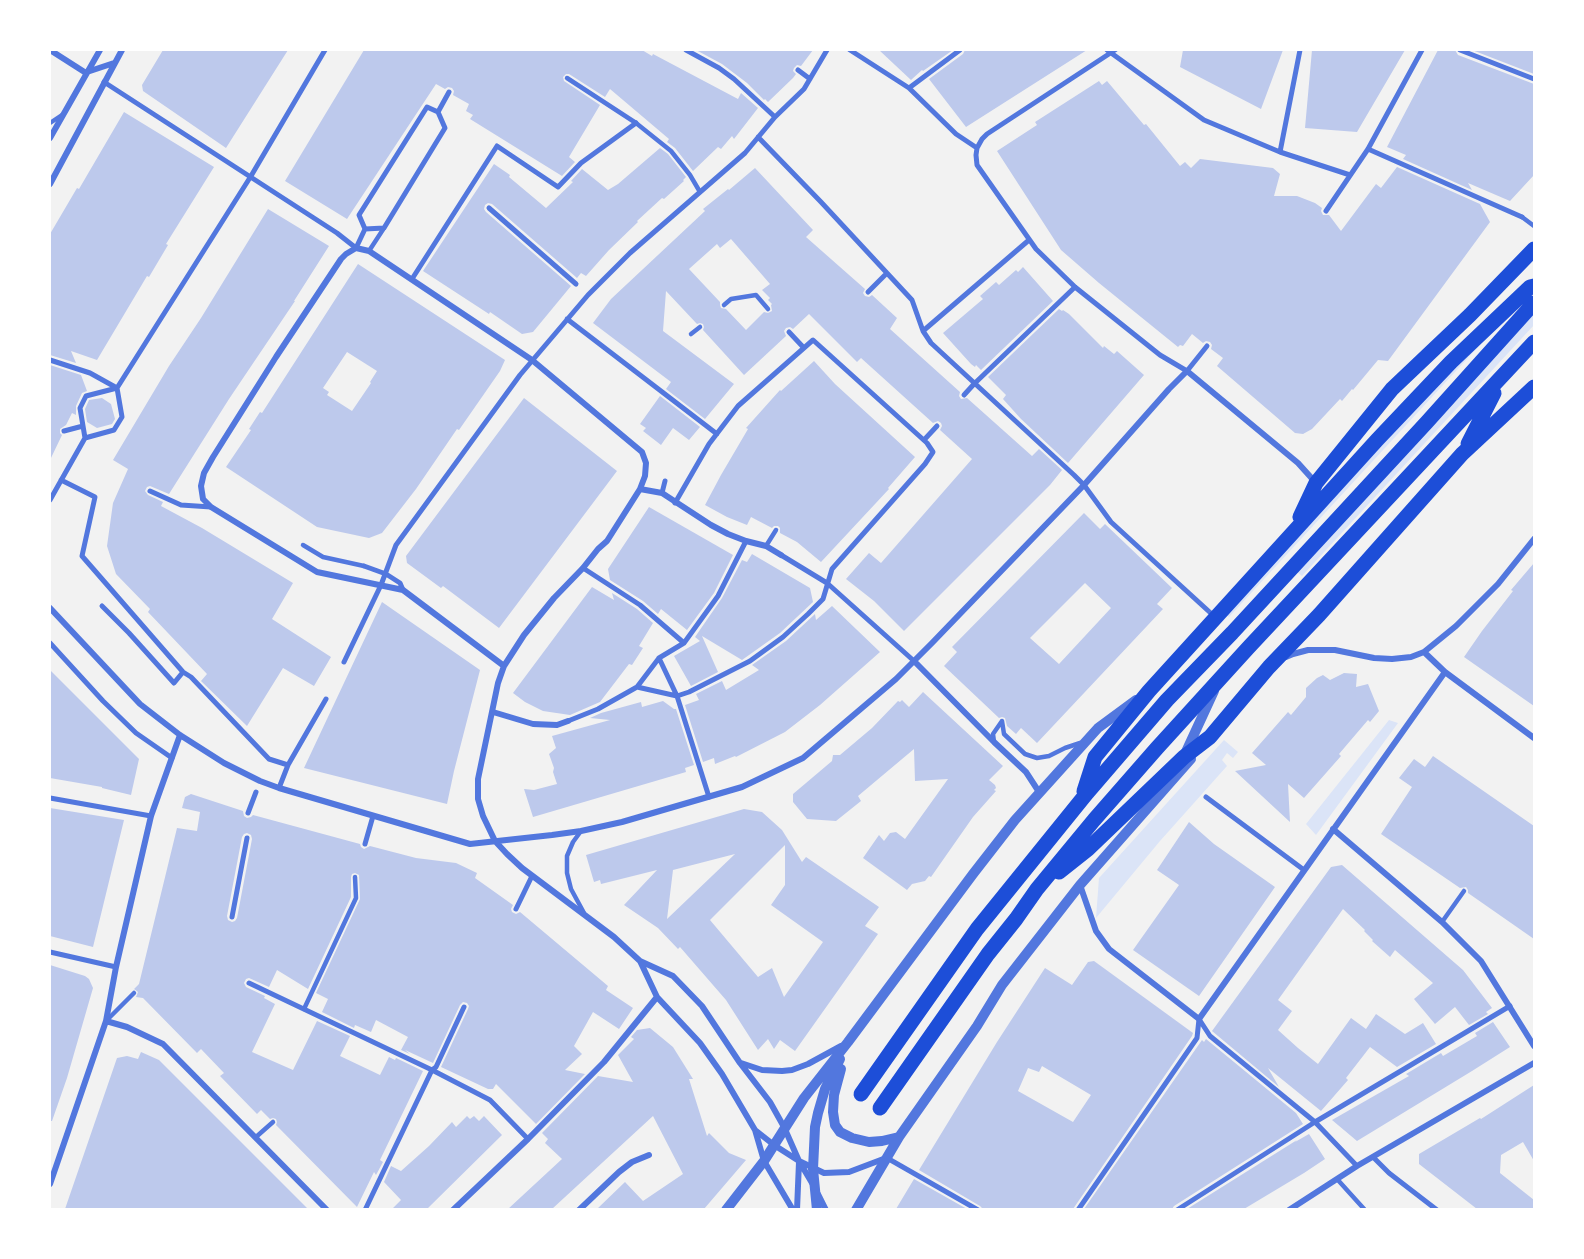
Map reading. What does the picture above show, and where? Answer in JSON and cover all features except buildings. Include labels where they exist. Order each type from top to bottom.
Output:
[{"type":"main road","points":[[1292,533],[1316,483],[1392,389],[1470,315],[1534,249]]},
{"type":"main road","points":[[1081,800],[1095,757],[1149,690],[1450,362],[1530,286],[1534,286]]},
{"type":"main road","points":[[861,1094],[977,929],[1081,800],[1167,700],[1232,633],[1534,303]]},
{"type":"main road","points":[[880,1108],[988,954],[1037,889],[1101,811],[1218,680],[1534,342]]},
{"type":"main road","points":[[1462,454],[1503,375]]},
{"type":"main road","points":[[1037,889],[1088,849],[1184,757],[1210,737],[1272,664],[1350,581],[1462,454],[1534,387]]},
{"type":"street","points":[[50,50],[86,73]]},
{"type":"street","points":[[50,138],[100,50]]},
{"type":"street","points":[[50,184],[122,50]]},
{"type":"street","points":[[85,438],[114,430],[122,417],[117,388],[251,176],[325,50]]},
{"type":"street","points":[[686,50],[734,79],[775,117]]},
{"type":"street","points":[[344,662],[386,574],[396,545],[520,375],[567,319],[630,253],[744,153],[775,117],[804,89],[826,50]]},
{"type":"street","points":[[850,50],[909,88],[956,134],[977,148]]},
{"type":"street","points":[[909,88],[960,50]]},
{"type":"street","points":[[1280,152],[1300,50]]},
{"type":"street","points":[[1326,212],[1368,149],[1422,50]]},
{"type":"street","points":[[1460,50],[1534,79]]},
{"type":"street","points":[[1316,483],[1299,463],[1187,371],[1160,355],[1075,287],[1035,249],[980,170],[976,160],[977,148],[987,134],[1111,51],[1204,120],[1280,152],[1350,176]]},
{"type":"street","points":[[86,73],[114,63]]},
{"type":"street","points":[[798,70],[810,79]]},
{"type":"street","points":[[104,82],[251,176],[356,248],[369,250],[532,360],[642,452],[646,463],[645,476],[640,489],[607,541],[554,598],[504,666],[498,683],[478,779],[478,799],[495,841],[507,854],[532,876],[614,937],[640,962],[657,997],[700,1043],[722,1074],[755,1130],[764,1161],[795,1209]]},
{"type":"street","points":[[438,112],[449,92]]},
{"type":"street","points":[[364,230],[384,228],[446,128],[438,112],[427,106],[359,215],[364,230],[356,248],[341,259],[213,457],[204,473],[201,486],[203,499],[211,507],[317,572],[403,590],[504,666]]},
{"type":"street","points":[[412,279],[497,146],[558,187],[581,163],[636,123]]},
{"type":"street","points":[[758,137],[912,300],[922,331],[931,343],[1083,485],[1111,522],[1215,618]]},
{"type":"street","points":[[1368,149],[1521,217]]},
{"type":"street","points":[[489,208],[576,284]]},
{"type":"street","points":[[922,331],[1029,240]]},
{"type":"street","points":[[868,292],[887,273]]},
{"type":"street","points":[[964,395],[1075,287]]},
{"type":"street","points":[[567,319],[717,434]]},
{"type":"street","points":[[789,332],[804,348]]},
{"type":"street","points":[[637,687],[677,696],[689,692],[750,661],[783,636],[823,599],[832,569],[933,452],[924,440],[813,340],[738,406],[717,434],[675,502]]},
{"type":"street","points":[[50,608],[140,704],[180,735],[224,763],[279,788],[470,844],[581,831],[622,822],[742,787],[803,758],[914,661],[1083,485],[1207,346]]},
{"type":"street","points":[[50,360],[90,373],[117,388]]},
{"type":"street","points":[[50,501],[85,438],[80,408],[86,396],[117,388]]},
{"type":"street","points":[[64,430],[83,426]]},
{"type":"street","points":[[924,440],[937,426]]},
{"type":"street","points":[[61,480],[95,497],[82,556],[183,672],[269,759],[288,765]]},
{"type":"street","points":[[662,493],[665,481]]},
{"type":"street","points":[[640,489],[662,493],[711,525],[746,541],[766,546],[827,583],[914,661],[1026,772],[1039,792]]},
{"type":"street","points":[[150,491],[181,505],[211,507]]},
{"type":"street","points":[[1272,664],[1308,650],[1335,650],[1374,658],[1392,659],[1411,657],[1424,652],[1456,626],[1498,584],[1534,539]]},
{"type":"street","points":[[493,712],[533,724],[557,725],[598,709],[637,687],[659,658],[684,643],[718,596],[746,541]]},
{"type":"street","points":[[364,566],[386,574],[400,583],[403,590]]},
{"type":"street","points":[[583,568],[640,605],[684,643]]},
{"type":"street","points":[[102,606],[174,683],[183,672]]},
{"type":"street","points":[[50,643],[136,733],[172,758]]},
{"type":"street","points":[[1424,652],[1445,672],[1534,738]]},
{"type":"street","points":[[659,658],[677,696],[709,797]]},
{"type":"street","points":[[1078,1209],[1197,1038],[1199,1019],[1445,672]]},
{"type":"street","points":[[1171,783],[1218,680]]},
{"type":"street","points":[[726,1209],[764,1161],[804,1098],[973,874],[1039,792],[1098,728],[1149,690]]},
{"type":"street","points":[[279,788],[288,765],[326,699]]},
{"type":"street","points":[[50,1184],[106,1021],[116,967],[151,816],[180,735]]},
{"type":"street","points":[[856,1209],[899,1137],[977,1026],[1002,985],[1080,885],[1210,737]]},
{"type":"street","points":[[248,813],[256,792]]},
{"type":"street","points":[[1206,797],[1304,870]]},
{"type":"street","points":[[50,798],[151,816]]},
{"type":"street","points":[[364,844],[373,816]]},
{"type":"street","points":[[1333,829],[1442,922],[1481,961],[1534,1046]]},
{"type":"street","points":[[232,917],[247,838]]},
{"type":"street","points":[[516,909],[532,876]]},
{"type":"street","points":[[1080,885],[1096,931],[1109,949],[1199,1019],[1210,1036],[1315,1122],[1357,1166]]},
{"type":"street","points":[[50,952],[116,967]]},
{"type":"street","points":[[640,962],[673,976],[702,1006],[740,1063],[770,1102],[826,1209]]},
{"type":"street","points":[[249,983],[490,1100],[528,1139]]},
{"type":"street","points":[[453,1209],[528,1139],[604,1062],[657,997]]},
{"type":"street","points":[[1177,1209],[1315,1122],[1510,1006]]},
{"type":"street","points":[[365,1209],[464,1007]]},
{"type":"street","points":[[106,1021],[127,1027],[163,1044],[327,1209]]},
{"type":"street","points":[[740,1063],[762,1070],[792,1070],[848,1042]]},
{"type":"street","points":[[848,1042],[834,1095],[835,1125],[840,1132],[869,1142],[899,1137]]},
{"type":"street","points":[[817,1209],[813,1169],[815,1127],[825,1089],[848,1042]]},
{"type":"street","points":[[1289,1209],[1357,1166],[1534,1063]]},
{"type":"street","points":[[755,1130],[799,1161],[824,1173],[849,1172],[887,1158],[978,1209]]},
{"type":"street","points":[[579,1209],[619,1172],[632,1162],[649,1155]]},
{"type":"street","points":[[1373,1157],[1389,1173],[1437,1209]]},
{"type":"street","points":[[795,1209],[799,1161]]},
{"type":"lane","points":[[567,78],[636,123],[672,151],[700,192]]},
{"type":"lane","points":[[50,123],[62,115]]},
{"type":"lane","points":[[1521,217],[1534,226]]},
{"type":"lane","points":[[369,250],[384,228]]},
{"type":"lane","points":[[724,305],[731,299],[756,295],[768,309]]},
{"type":"lane","points":[[692,334],[700,327]]},
{"type":"lane","points":[[766,546],[776,530]]},
{"type":"lane","points":[[303,545],[323,557],[364,566]]},
{"type":"lane","points":[[994,742],[993,734],[1002,721],[1004,734],[1025,754],[1036,758],[1049,756],[1085,741]]},
{"type":"lane","points":[[581,831],[567,856],[567,873],[572,889],[586,915]]},
{"type":"lane","points":[[304,1009],[356,898],[355,877]]},
{"type":"lane","points":[[1442,922],[1464,891]]},
{"type":"lane","points":[[106,1021],[134,993]]},
{"type":"lane","points":[[256,1137],[273,1122]]},
{"type":"lane","points":[[1337,1179],[1365,1209]]},
{"type":"shaded area","points":[[1534,313],[1534,325],[1302,576],[1297,572]]},
{"type":"shaded area","points":[[1476,344],[1479,346],[1229,617],[1225,614]]},
{"type":"shaded area","points":[[1389,720],[1398,723],[1316,835],[1306,824]]},
{"type":"shaded area","points":[[1224,740],[1238,752],[1233,758],[1227,753],[1222,760],[1227,766],[1096,918],[1099,878]]}]
